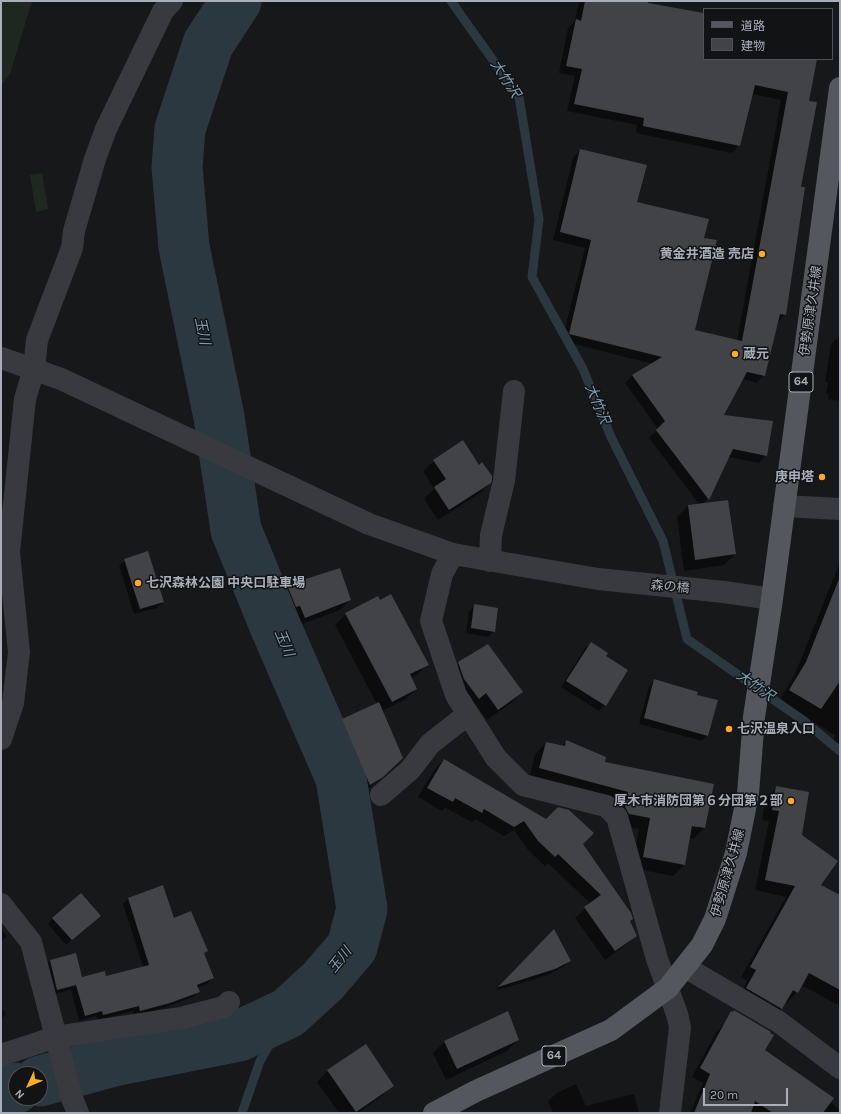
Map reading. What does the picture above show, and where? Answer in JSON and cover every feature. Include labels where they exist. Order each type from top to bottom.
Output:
[{"type":"main road","name":"伊勢原津久井線","points":[[434,1113],[476,1090],[611,1030],[668,988],[702,945],[715,919],[736,853],[748,794],[754,718],[772,599],[840,88]]},
{"type":"street","points":[[1,738],[13,703],[19,652],[9,552],[26,399],[34,369],[37,340],[72,248],[74,231],[93,166],[106,129],[163,12],[172,1]]},
{"type":"street","name":"森の橋","points":[[1,358],[61,379],[165,428],[181,434],[369,524],[453,554],[598,580],[708,590],[772,599]]},
{"type":"street","points":[[490,561],[491,535],[504,481],[514,391]]},
{"type":"street","points":[[784,506],[840,509]]},
{"type":"street","points":[[453,554],[442,574],[431,620],[456,695],[496,758],[524,785],[606,806],[617,817],[657,959],[680,1027],[670,1113]]},
{"type":"street","points":[[381,795],[410,770],[430,744],[468,714]]},
{"type":"street","points":[[1,904],[31,942],[75,1106]]},
{"type":"street","points":[[685,967],[779,1022],[840,1068]]},
{"type":"street","points":[[1,1055],[181,1018],[224,1007],[229,1002]]},
{"type":"shaded area","points":[[1,1],[32,1],[10,74],[1,85]]},
{"type":"shaded area","points":[[42,173],[48,209],[36,212],[30,175]]},
{"type":"building","points":[[585,1],[648,1],[648,3],[703,13],[703,60],[817,60],[809,101],[817,102],[801,187],[805,187],[786,315],[780,314],[765,376],[747,372],[724,415],[773,421],[767,456],[733,449],[709,500],[656,430],[665,421],[632,375],[662,357],[569,334],[591,240],[560,232],[580,149],[647,165],[637,202],[709,219],[704,238],[717,240],[695,330],[742,341],[788,92],[755,85],[740,146],[643,126],[644,118],[574,104],[582,69],[566,66],[576,19],[581,21]]},
{"type":"building","points":[[463,440],[479,465],[482,462],[492,476],[492,479],[491,483],[449,510],[434,487],[446,479],[433,460]]},
{"type":"building","points":[[728,500],[736,554],[695,560],[688,505]]},
{"type":"building","points":[[148,551],[164,602],[140,609],[124,559]]},
{"type":"building","points":[[340,568],[351,600],[305,618],[300,606],[296,607],[287,585]]},
{"type":"building","points":[[839,579],[840,681],[821,709],[789,690],[806,662]]},
{"type":"building","points":[[391,594],[429,665],[410,674],[417,689],[392,702],[345,613],[378,596],[380,600]]},
{"type":"building","points":[[474,604],[498,608],[495,632],[471,628]]},
{"type":"building","points":[[591,642],[608,653],[606,656],[628,670],[606,706],[566,681]]},
{"type":"building","points":[[488,644],[523,692],[498,710],[486,693],[479,699],[464,679],[458,662]]},
{"type":"building","points":[[654,679],[698,692],[697,695],[718,700],[708,736],[644,718]]},
{"type":"building","points":[[379,702],[403,758],[383,777],[370,785],[342,719]]},
{"type":"building","points":[[566,740],[606,757],[605,762],[714,784],[705,828],[692,826],[685,865],[643,857],[650,818],[629,814],[625,807],[628,792],[539,768],[546,742],[565,746]]},
{"type":"building","points":[[444,759],[546,819],[558,807],[569,810],[594,833],[583,844],[631,913],[633,919],[630,921],[637,936],[615,951],[584,907],[601,895],[558,854],[555,857],[538,841],[524,821],[514,827],[484,809],[482,813],[455,798],[453,802],[427,788]]},
{"type":"building","points":[[776,786],[809,792],[802,835],[838,861],[821,885],[840,895],[840,990],[809,973],[798,993],[793,990],[782,1009],[746,988],[756,970],[750,967],[795,886],[765,880],[779,811],[772,810]]},
{"type":"building","points":[[163,885],[174,918],[191,911],[208,951],[204,953],[214,978],[197,985],[200,992],[170,1003],[140,1011],[139,1006],[103,1015],[102,1011],[85,1016],[76,985],[57,990],[50,960],[76,953],[82,977],[105,971],[106,976],[149,965],[128,898]]},
{"type":"building","points":[[81,893],[101,916],[72,940],[52,918]]},
{"type":"building","points":[[554,929],[571,961],[555,969],[498,987]]},
{"type":"building","points":[[734,1010],[774,1035],[765,1050],[834,1098],[823,1113],[773,1113],[755,1101],[751,1113],[694,1113],[710,1074],[700,1068],[731,1011],[733,1012]]},
{"type":"building","points":[[508,1011],[519,1040],[457,1069],[444,1041]]},
{"type":"building","points":[[366,1044],[394,1086],[356,1112],[327,1070]]},
{"type":"waterway","name":"玉川","points":[[48,1079],[118,1060],[239,1036],[288,1013],[323,981],[352,947],[362,909],[341,778],[276,628],[236,530],[219,417],[184,247],[177,167],[180,129],[208,44],[236,1]]},
{"type":"waterway","name":"大竹沢","points":[[451,1],[519,97],[539,219],[532,277],[583,369],[611,437],[663,541],[687,639],[804,721],[840,751]]},
{"type":"waterway","points":[[242,1113],[260,1061],[288,1013]]},
{"type":"waterway","name":"玉川","points":[[1,1092],[8,1090]]},
{"type":"place","name":"黄金井酒造 売店","points":[[762,254]]},
{"type":"place","name":"蔵元","points":[[735,354]]},
{"type":"place","name":"庚申塔","points":[[822,477]]},
{"type":"place","name":"七沢森林公園 中央口駐車場","points":[[138,583]]},
{"type":"place","name":"七沢温泉入口","points":[[729,729]]},
{"type":"place","name":"厚木市消防団第６分団第２部","points":[[791,801]]}]
